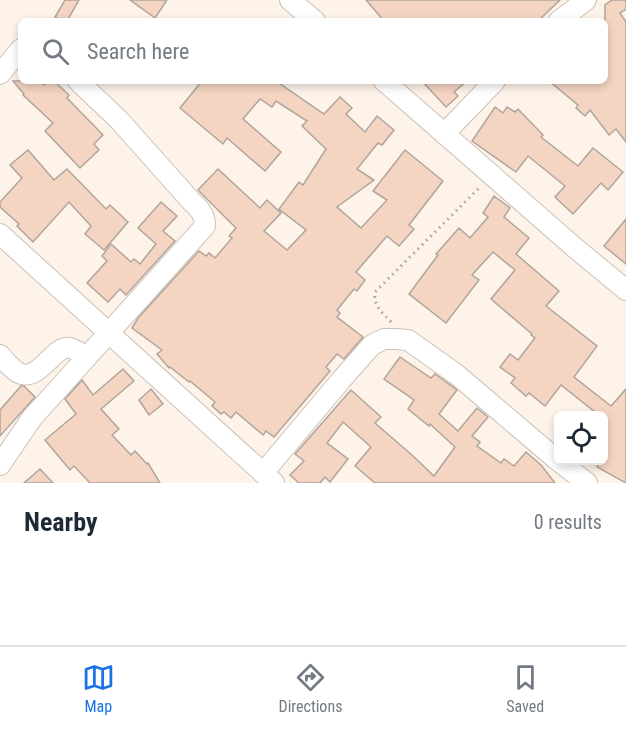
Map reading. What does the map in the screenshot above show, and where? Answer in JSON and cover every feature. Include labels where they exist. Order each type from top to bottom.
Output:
[{"type":"street","points":[[563,18],[586,0]]},
{"type":"street","points":[[293,1],[312,18]]},
{"type":"street","points":[[0,74],[18,53]]},
{"type":"street","points":[[0,465],[32,418],[205,226],[201,210],[119,120],[81,84]]},
{"type":"street","points":[[387,84],[626,290]]},
{"type":"street","points":[[444,134],[492,84]]},
{"type":"street","points":[[0,234],[268,478],[342,379],[372,345],[384,339],[408,340],[456,374],[587,483]]},
{"type":"street","points":[[0,356],[18,372],[26,375],[37,371],[62,348],[69,348],[87,357]]},
{"type":"path","points":[[408,340],[377,307],[374,300],[375,292],[492,175]]},
{"type":"building","points":[[65,0],[79,0],[69,18],[55,17]]},
{"type":"building","points":[[130,0],[167,0],[155,18]]},
{"type":"building","points":[[366,0],[560,0],[541,18],[381,18]]},
{"type":"building","points":[[612,0],[626,0],[626,9],[620,13],[626,22],[626,142],[616,129],[609,135],[590,110],[585,116],[576,108],[578,105],[553,84],[608,84],[608,18],[605,18],[605,5]]},
{"type":"building","points":[[13,81],[18,81],[18,84],[57,84],[69,95],[67,98],[103,135],[94,144],[99,150],[80,168],[45,131],[53,123]]},
{"type":"building","points":[[200,84],[280,84],[324,114],[340,97],[352,108],[346,114],[365,132],[377,116],[394,130],[382,145],[378,143],[357,169],[374,180],[337,207],[361,228],[387,200],[373,191],[405,150],[443,181],[409,225],[414,229],[399,246],[387,236],[356,272],[365,280],[357,291],[354,289],[337,310],[340,313],[337,317],[363,337],[344,359],[337,354],[326,367],[330,371],[274,437],[266,431],[263,435],[236,412],[231,418],[224,412],[221,414],[212,406],[215,402],[190,381],[169,368],[157,354],[162,350],[132,328],[138,318],[199,251],[206,256],[209,253],[215,258],[232,238],[229,236],[236,228],[198,190],[218,169],[260,208],[267,200],[281,213],[264,231],[287,250],[306,230],[279,209],[299,182],[303,185],[326,149],[302,126],[307,121],[276,101],[272,107],[260,99],[243,119],[281,152],[265,171],[227,138],[223,144],[180,108]]},
{"type":"building","points":[[425,84],[463,84],[454,92],[458,96],[446,107]]},
{"type":"building","points":[[495,107],[503,113],[507,107],[515,112],[518,109],[543,135],[541,137],[578,166],[593,148],[623,172],[608,190],[601,183],[573,214],[555,197],[565,186],[528,156],[516,172],[472,141]]},
{"type":"building","points":[[28,150],[54,180],[67,169],[106,209],[110,205],[128,222],[104,250],[85,234],[91,226],[69,202],[33,242],[17,226],[19,224],[0,207],[0,202],[22,178],[10,165]]},
{"type":"building","points":[[494,196],[510,208],[504,217],[529,238],[516,254],[559,291],[546,306],[597,346],[574,377],[611,406],[626,389],[626,483],[597,467],[598,465],[608,465],[608,411],[594,411],[561,385],[545,406],[529,393],[526,396],[511,383],[515,378],[500,367],[510,354],[518,360],[535,338],[491,299],[515,270],[493,252],[472,275],[479,280],[446,323],[409,294],[438,255],[436,254],[459,228],[470,238],[488,217],[483,213]]},
{"type":"building","points":[[161,202],[177,216],[163,231],[175,241],[126,295],[120,289],[108,302],[87,283],[107,261],[102,256],[111,244],[131,262],[134,259],[140,264],[156,244],[138,228]]},
{"type":"building","points":[[626,219],[626,264],[604,246]]},
{"type":"building","points":[[400,357],[431,378],[435,374],[457,390],[439,414],[458,431],[477,408],[488,417],[472,436],[480,442],[477,446],[501,463],[504,459],[514,466],[526,452],[541,465],[555,483],[375,483],[355,466],[371,447],[343,422],[327,443],[348,459],[330,482],[325,477],[320,483],[299,483],[290,475],[304,461],[295,454],[351,390],[381,417],[375,423],[434,476],[455,447],[430,424],[429,426],[408,409],[414,400],[384,379]]},
{"type":"building","points":[[123,369],[134,381],[101,409],[119,429],[112,435],[131,455],[135,451],[148,463],[160,483],[90,483],[74,466],[70,470],[45,440],[76,414],[65,399],[82,380],[93,395]]},
{"type":"building","points":[[21,386],[24,386],[35,397],[0,436],[0,410]]},
{"type":"building","points":[[151,389],[163,404],[149,415],[139,400]]},
{"type":"building","points":[[40,469],[53,483],[24,483]]}]
